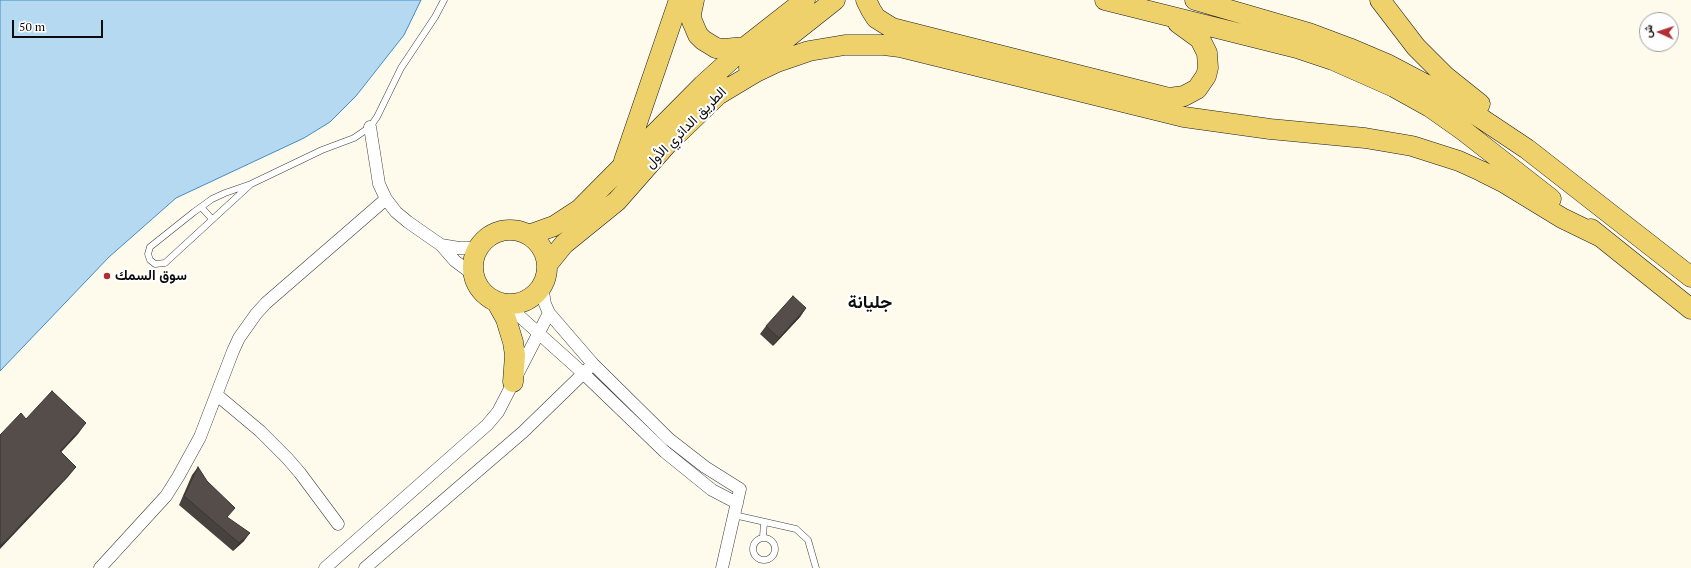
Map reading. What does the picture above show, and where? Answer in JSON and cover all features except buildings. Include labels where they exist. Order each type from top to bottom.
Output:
[{"type":"main road","points":[[622,167],[679,0]]},
{"type":"main road","points":[[694,0],[691,14],[692,21],[698,35],[703,40],[716,48],[724,49],[745,47]]},
{"type":"main road","points":[[529,235],[554,226],[580,209],[703,85],[745,47],[804,0]]},
{"type":"main road","name":"الطريق الدائري الأول","points":[[547,265],[564,244],[617,201],[668,143],[716,96],[767,53],[835,0]]},
{"type":"main road","points":[[866,0],[870,10],[876,18],[892,28],[1161,96],[1176,98],[1191,93],[1202,83],[1206,76],[1208,61],[1207,53],[1200,40],[1170,17]]},
{"type":"main road","points":[[1105,0],[1297,48],[1333,60],[1394,87],[1430,108],[1464,131],[1691,309]]},
{"type":"main road","points":[[1197,1],[1240,0]]},
{"type":"main road","points":[[1380,0],[1403,32],[1430,62],[1497,118],[1527,149]]},
{"type":"main road","points":[[1197,1],[1309,33],[1388,65],[1427,85],[1464,107],[1527,149],[1691,277]]},
{"type":"main road","points":[[716,96],[756,72],[783,60],[809,51],[845,45],[877,44],[900,47],[1150,110],[1184,117],[1270,129],[1364,138],[1412,146],[1459,161],[1481,171],[1503,182],[1562,218],[1601,237]]},
{"type":"main road","points":[[515,231],[529,235],[540,245],[546,258],[547,265],[545,280],[542,286],[532,297],[520,303],[501,303],[489,297],[477,284],[474,275],[474,261],[479,248],[488,238],[501,232],[515,231]]},
{"type":"main road","points":[[501,303],[513,342],[513,382]]},
{"type":"street","points":[[370,127],[379,184],[386,199],[396,212],[441,245],[455,261],[474,275]]},
{"type":"street","points":[[100,568],[170,490],[190,457],[200,437],[236,344],[247,325],[266,303],[386,199]]},
{"type":"street","points":[[441,245],[459,248],[479,248]]},
{"type":"street","points":[[542,286],[545,304],[550,313],[594,364],[669,439],[705,467],[740,489],[722,568]]},
{"type":"street","points":[[501,303],[539,332],[665,452],[735,509]]},
{"type":"street","points":[[325,568],[487,425],[498,412],[550,313]]},
{"type":"street","points":[[365,568],[523,432],[594,364]]},
{"type":"street","points":[[217,394],[260,431],[287,458],[338,524]]},
{"type":"lane","points":[[251,184],[165,263],[158,265],[152,263],[148,254],[150,247],[201,207],[225,193],[251,184],[322,150],[354,138],[370,127],[377,117],[401,68],[435,17],[444,0]]},
{"type":"lane","points":[[201,207],[212,220]]},
{"type":"lane","points":[[735,509],[764,522],[791,527],[801,532],[808,540],[816,568]]},
{"type":"lane","points":[[763,537],[764,522]]},
{"type":"water","points":[[0,0],[421,0],[404,35],[356,96],[330,122],[304,138],[176,198],[109,257],[0,371]]},
{"type":"place","name":"سوق السمك","points":[[107,276]]},
{"type":"district","name":"جليانة","points":[[870,303]]}]
